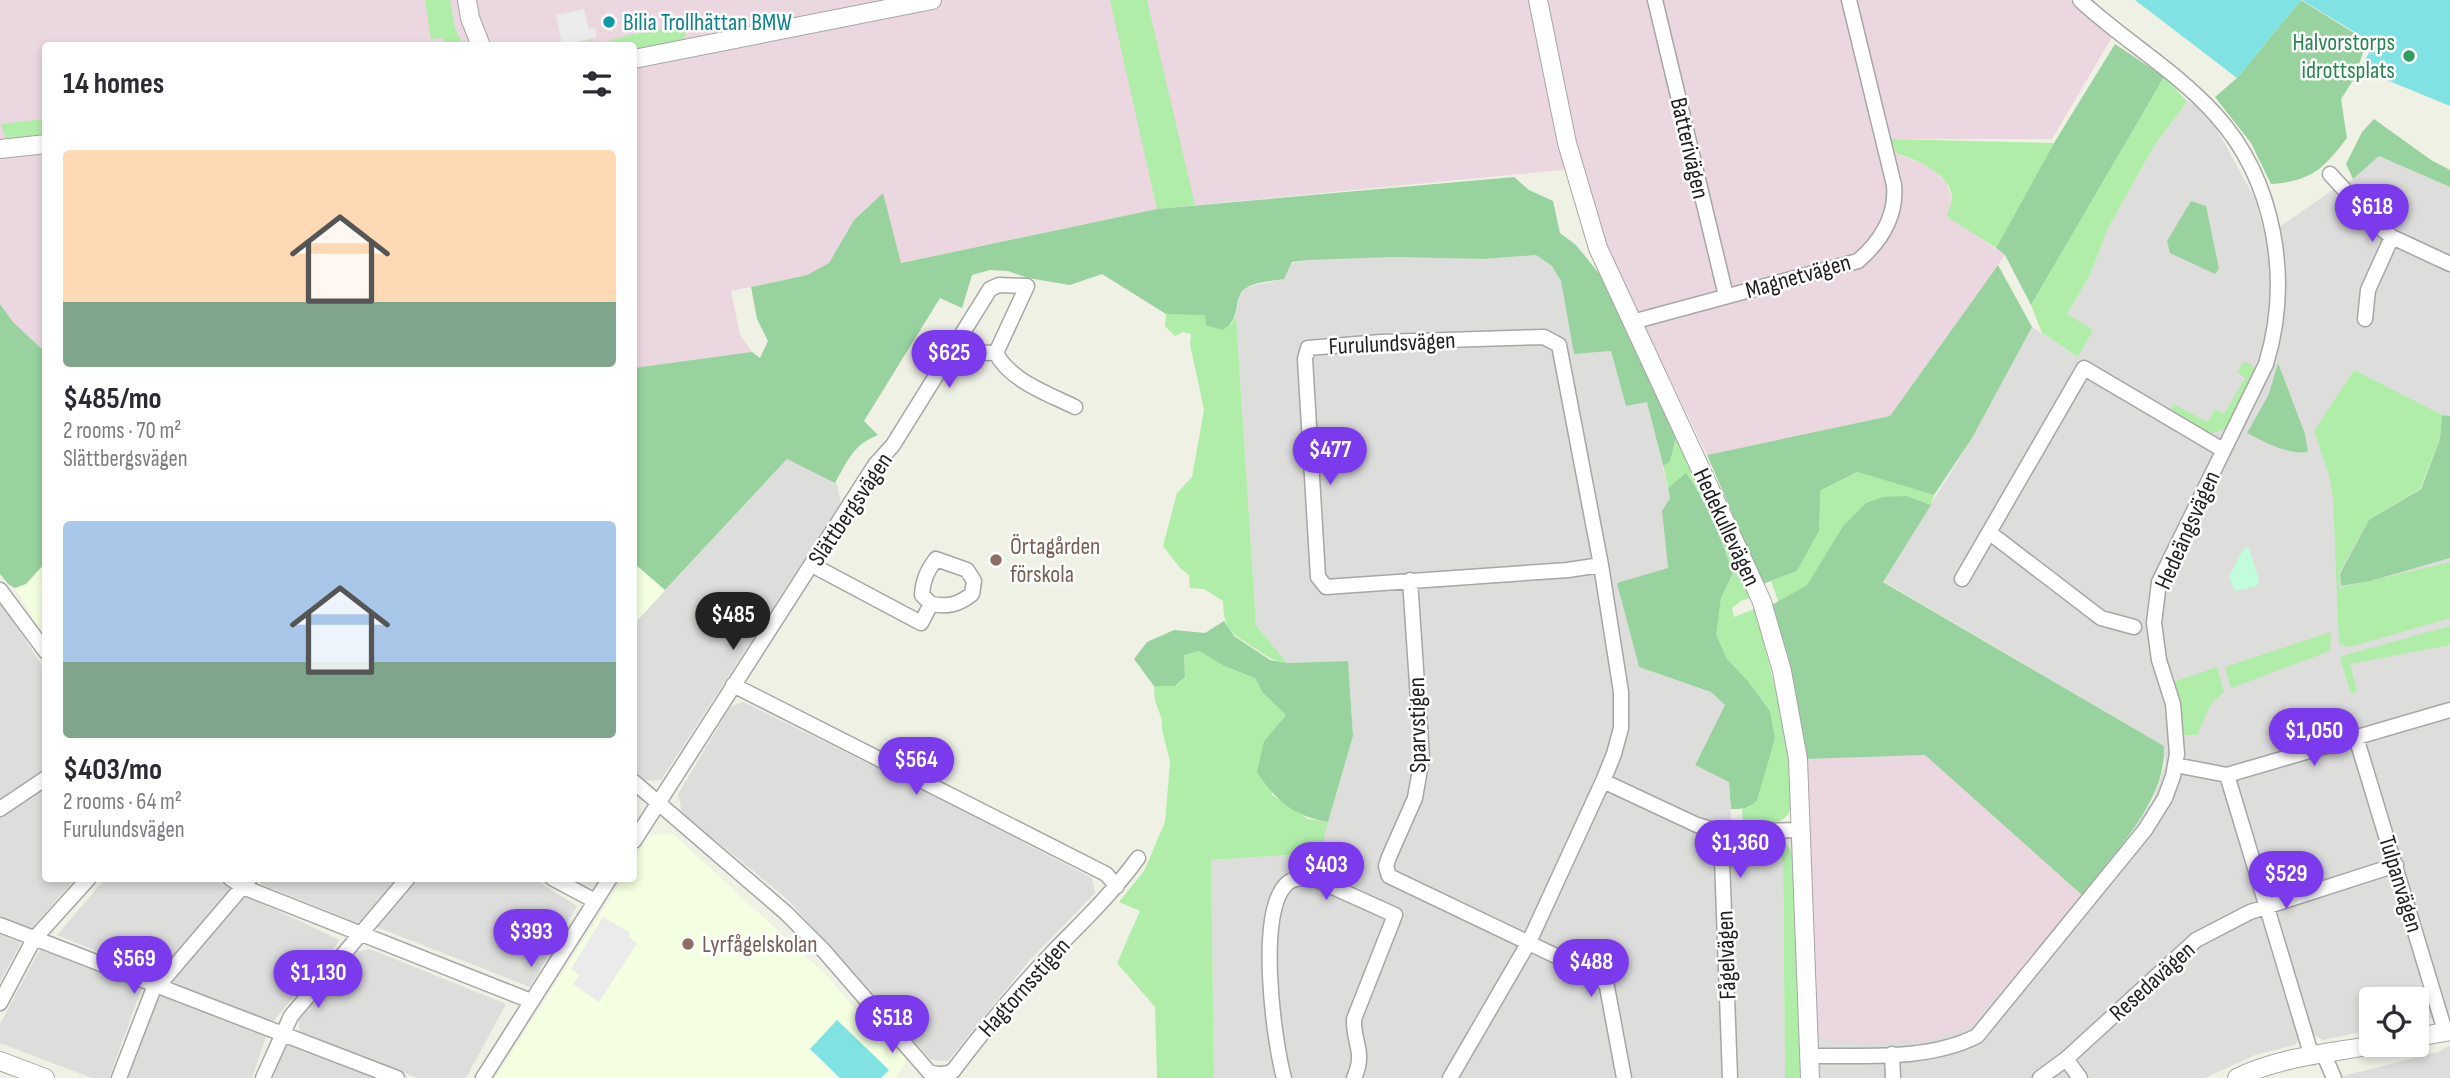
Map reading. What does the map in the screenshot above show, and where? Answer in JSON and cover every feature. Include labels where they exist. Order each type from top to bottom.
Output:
[{"type":"street","points":[[637,58],[932,0]]},
{"type":"street","name":"Hedekullevägen","points":[[1538,0],[1567,143],[1598,248],[1762,602],[1782,671],[1798,760],[1810,1078]]},
{"type":"street","name":"Batterivägen","points":[[1655,0],[1726,296]]},
{"type":"street","name":"Magnetvägen","points":[[1632,322],[1858,261],[1870,251],[1890,220],[1894,205],[1894,186],[1849,0]]},
{"type":"street","name":"Hedeängsvägen","points":[[1810,1056],[1892,1054],[1945,1049],[1978,1036],[2145,830],[2165,798],[2175,765],[2177,754],[2173,704],[2159,660],[2154,623],[2159,582],[2257,384],[2271,347],[2278,300],[2278,274],[2269,212],[2245,157],[2230,132],[2214,113],[2179,81],[2080,0]]},
{"type":"street","points":[[468,9],[469,42]]},
{"type":"street","points":[[468,9],[480,42]]},
{"type":"street","points":[[0,149],[42,144]]},
{"type":"street","points":[[2330,174],[2379,227],[2392,237],[2450,264]]},
{"type":"street","points":[[2365,319],[2368,290],[2392,237]]},
{"type":"street","name":"Slättbergsvägen","points":[[637,836],[875,465],[893,445],[990,289],[999,285],[1027,286],[996,354]]},
{"type":"street","name":"Furulundsvägen","points":[[1450,1078],[1529,942],[1603,781],[1621,728],[1621,692],[1601,565],[1559,345],[1544,337],[1311,347],[1306,352],[1318,577],[1326,587],[1568,570],[1601,565]]},
{"type":"street","points":[[952,352],[996,354],[1014,374],[1075,407]]},
{"type":"street","points":[[1962,579],[2084,368],[2224,450]]},
{"type":"street","points":[[1990,533],[2101,618],[2134,627]]},
{"type":"street","points":[[812,565],[921,624],[931,604]]},
{"type":"street","name":"Sparvstigen","points":[[1410,580],[1422,758],[1415,798],[1386,866],[1389,876],[1602,978],[1607,987],[1624,1078]]},
{"type":"street","points":[[0,590],[42,647]]},
{"type":"street","points":[[733,685],[1106,874],[1117,886]]},
{"type":"street","points":[[2175,765],[2227,775],[2450,710]]},
{"type":"street","name":"Tulpanvägen","points":[[2356,737],[2448,1031]]},
{"type":"street","points":[[2227,775],[2267,906],[2318,1056],[2334,1078]]},
{"type":"street","points":[[1,806],[42,780]]},
{"type":"street","points":[[1603,781],[1697,825],[1721,832],[1801,830]]},
{"type":"street","name":"Hagtornsstigen","points":[[637,785],[786,914],[825,952],[929,1072],[936,1074],[953,1071],[985,1029],[1043,963],[1117,886],[1138,858]]},
{"type":"street","name":"Fågelvägen","points":[[1721,832],[1730,1078]]},
{"type":"street","name":"Resedavägen","points":[[2040,1078],[2066,1059],[2196,940],[2250,912],[2396,865]]},
{"type":"street","points":[[1284,1078],[1270,992],[1270,934],[1279,893],[1290,881],[1302,878],[1315,879],[1395,915],[1354,1019],[1353,1032],[1360,1048],[1360,1065],[1354,1078]]},
{"type":"street","points":[[0,1003],[34,939],[85,882]]},
{"type":"street","points":[[263,1078],[282,1033],[298,1006],[405,882]]},
{"type":"street","points":[[559,882],[595,901]]},
{"type":"street","points":[[483,1078],[607,882]]},
{"type":"street","points":[[119,1078],[155,985],[164,979],[247,883],[360,934],[531,1001]]},
{"type":"street","points":[[0,925],[397,1078]]},
{"type":"street","points":[[2429,1035],[2448,1031]]},
{"type":"street","points":[[2237,1078],[2264,1067],[2359,1048]]},
{"type":"street","points":[[1892,1054],[1893,1078]]},
{"type":"street","points":[[2066,1059],[2080,1078]]},
{"type":"street","points":[[0,1061],[45,1078]]},
{"type":"shaded area","points":[[0,0],[2069,0],[2112,37],[2052,139],[1891,139],[1896,153],[1930,167],[1945,181],[1952,202],[1947,214],[1949,217],[2005,255],[1890,416],[1707,455],[1604,243],[1583,168],[1157,209],[900,263],[883,193],[854,220],[829,263],[807,275],[731,291],[740,335],[753,353],[637,368],[637,42],[42,42],[42,349],[0,306]]},
{"type":"shaded area","name":"Halvorstorps idrottsplats","points":[[2135,0],[2301,0],[2237,78]]},
{"type":"shaded area","name":"Halvorstorps idrottsplats","points":[[2302,0],[2450,0],[2450,106],[2360,69],[2374,44]]},
{"type":"shaded area","points":[[584,9],[589,29],[595,28],[597,37],[561,42],[556,15]]},
{"type":"shaded area","points":[[2187,101],[2208,113],[2255,199],[2265,237],[2334,189],[2353,179],[2379,156],[2450,187],[2450,416],[2442,415],[2340,574],[2341,586],[2450,558],[2450,1015],[2429,1019],[2429,987],[2359,987],[2359,1032],[2323,1040],[2314,1035],[2300,1038],[2295,1045],[2255,1055],[2205,1078],[1819,1078],[1817,1033],[1831,1041],[1972,1026],[2082,895],[2152,802],[2165,765],[2164,746],[1883,581],[1972,438],[2032,327],[2078,357],[2067,314],[2090,275],[2108,228],[2154,146]]},
{"type":"shaded area","points":[[1536,255],[1552,266],[1561,281],[1574,354],[1611,351],[1626,405],[1647,401],[1670,498],[1662,511],[1668,568],[1618,584],[1639,667],[1711,692],[1725,705],[1695,764],[1729,782],[1732,837],[1762,844],[1783,861],[1785,1078],[1214,1078],[1211,860],[1319,853],[1353,736],[1348,661],[1287,663],[1256,625],[1236,316],[1239,296],[1247,287],[1284,279],[1292,263],[1306,260],[1395,257],[1483,259]]},
{"type":"shaded area","points":[[787,459],[837,484],[841,503],[661,780],[645,781],[637,774],[637,621]]},
{"type":"shaded area","points":[[2249,547],[2259,581],[2257,586],[2235,591],[2229,576],[2244,548]]},
{"type":"shaded area","points":[[42,565],[42,632],[15,588]]},
{"type":"shaded area","points":[[637,566],[665,590],[637,621]]},
{"type":"shaded area","points":[[0,600],[42,666],[42,771],[0,801]]},
{"type":"shaded area","points":[[743,702],[1092,878],[1095,893],[1029,961],[948,1061],[931,1060],[786,898],[682,813],[678,794],[730,707]]},
{"type":"shaded area","points":[[1925,755],[2082,895],[1972,1026],[1925,1041],[1831,1041],[1817,1033],[1813,1012],[1806,759]]},
{"type":"shaded area","points":[[42,788],[42,882],[72,882],[32,928],[0,916],[0,818]]},
{"type":"shaded area","name":"Lyrfågelskolan","points":[[673,834],[827,976],[883,1041],[907,1059],[896,1078],[495,1078],[621,882],[637,882],[637,855],[648,835]]},
{"type":"shaded area","points":[[102,882],[220,882],[235,888],[159,976],[57,935]]},
{"type":"shaded area","points":[[393,882],[360,921],[356,922],[261,884]]},
{"type":"shaded area","points":[[413,882],[539,882],[577,906],[530,987],[374,926]]},
{"type":"shaded area","points":[[246,896],[340,940],[273,1022],[170,981]]},
{"type":"shaded area","points":[[603,917],[630,933],[628,937],[637,943],[599,1002],[573,984],[580,975],[571,969]]},
{"type":"shaded area","points":[[0,934],[21,943],[0,982]]},
{"type":"shaded area","points":[[41,947],[143,985],[109,1078],[92,1078],[0,1043],[0,1024]]},
{"type":"shaded area","points":[[370,949],[506,1004],[466,1078],[418,1078],[300,1033],[298,1017],[353,952]]},
{"type":"shaded area","points":[[155,991],[267,1034],[252,1078],[124,1078]]},
{"type":"shaded area","points":[[837,1020],[889,1070],[881,1078],[840,1078],[810,1049]]},
{"type":"shaded area","points":[[287,1041],[378,1078],[273,1078]]},
{"type":"shaded area","points":[[2450,1045],[2450,1078],[2335,1078],[2418,1057],[2429,1057],[2429,1054]]},
{"type":"green space","points":[[425,0],[450,0],[455,28],[462,42],[444,42],[443,38],[431,39]]},
{"type":"green space","points":[[1110,0],[1147,0],[1195,205],[1157,209]]},
{"type":"green space","points":[[2301,0],[2367,41],[2354,79],[2341,99],[2347,138],[2315,172],[2297,180],[2271,184],[2251,143],[2215,97],[2237,78]]},
{"type":"green space","points":[[686,25],[687,31],[683,41],[637,49],[637,42],[605,42]]},
{"type":"green space","points":[[2115,44],[2164,77],[2031,305],[2005,255],[1996,248],[2054,143]]},
{"type":"green space","points":[[2164,77],[2187,101],[2154,146],[2108,228],[2090,275],[2067,314],[2093,330],[2078,357],[2042,333],[2031,305]]},
{"type":"green space","points":[[42,119],[42,136],[6,140],[1,124]]},
{"type":"green space","points":[[2374,119],[2431,160],[2450,170],[2450,187],[2379,156],[2353,179],[2346,164],[2362,132]]},
{"type":"green space","points":[[1891,139],[2054,143],[1996,248],[1949,218],[1947,215],[1951,194],[1948,185],[1924,164],[1896,153]]},
{"type":"green space","points":[[1514,177],[1529,190],[1553,201],[1560,233],[1576,245],[1601,276],[1676,437],[1670,462],[1663,466],[1647,402],[1626,406],[1611,351],[1574,354],[1561,281],[1552,266],[1536,255],[1483,259],[1395,257],[1292,262],[1284,279],[1246,288],[1239,297],[1233,319],[1223,330],[1206,325],[1205,315],[1166,314],[1102,274],[1070,285],[1028,278],[1008,271],[990,270],[972,275],[962,308],[940,298],[864,421],[878,435],[857,449],[835,483],[787,459],[665,590],[637,566],[637,368],[752,352],[760,358],[768,341],[757,319],[751,287],[807,275],[829,263],[854,220],[883,193],[901,263],[1157,209]]},
{"type":"green space","points":[[2191,201],[2206,206],[2219,269],[2215,274],[2170,253],[2167,241]]},
{"type":"green space","points":[[1998,265],[2032,327],[1972,438],[1934,495],[1857,472],[1820,491],[1819,531],[1797,571],[1763,584],[1707,455],[1890,416]]},
{"type":"green space","points":[[0,304],[13,322],[42,349],[42,566],[26,584],[15,588],[0,574]]},
{"type":"green space","points":[[1181,312],[1205,315],[1231,324],[1236,316],[1256,625],[1287,663],[1270,658],[1235,635],[1225,620],[1223,601],[1204,589],[1190,588],[1189,575],[1163,546],[1177,493],[1192,477],[1204,410],[1190,344],[1191,334],[1183,332],[1175,336],[1165,326],[1166,314]]},
{"type":"green space","points":[[2244,361],[2259,370],[2228,428],[2210,434],[2171,409],[2174,404],[2207,422],[2215,409],[2224,414],[2245,378],[2237,372]]},
{"type":"green space","points":[[2278,363],[2305,434],[2308,452],[2285,450],[2247,433],[2269,394]]},
{"type":"green space","points":[[2354,370],[2442,415],[2440,439],[2420,489],[2369,520],[2339,573],[2340,588],[2450,562],[2450,618],[2350,647],[2339,644],[2333,498],[2329,475],[2314,431]]},
{"type":"green space","points":[[2442,415],[2450,416],[2450,558],[2370,581],[2341,586],[2340,574],[2369,520],[2421,489],[2440,439]]},
{"type":"green space","points":[[1676,437],[1750,598],[1732,608],[1734,617],[1754,609],[1774,682],[1787,747],[1792,799],[1788,814],[1773,823],[1743,825],[1742,809],[1750,807],[1775,738],[1770,711],[1748,681],[1727,659],[1715,635],[1721,598],[1733,573],[1713,522],[1686,474],[1668,488],[1663,466],[1670,462]]},
{"type":"green space","points":[[1857,472],[1934,495],[1931,505],[1907,496],[1818,571],[1807,585],[1779,603],[1771,581],[1797,571],[1819,531],[1819,492]]},
{"type":"green space","points":[[1686,473],[1713,521],[1733,573],[1721,598],[1716,635],[1727,659],[1748,681],[1770,711],[1775,738],[1757,800],[1742,809],[1731,809],[1729,782],[1695,765],[1725,705],[1711,692],[1639,667],[1617,583],[1668,568],[1662,511],[1670,498],[1668,488]]},
{"type":"green space","points":[[1907,496],[1931,505],[1883,582],[2164,746],[2163,766],[2148,806],[2082,895],[1925,755],[1806,759],[1788,655],[1770,606],[1807,585],[1844,525],[1866,503],[1883,497]]},
{"type":"green space","points":[[1224,621],[1234,636],[1270,660],[1287,663],[1348,661],[1353,736],[1328,822],[1305,816],[1287,806],[1257,772],[1264,741],[1286,715],[1263,693],[1255,678],[1224,666],[1199,651],[1184,655],[1185,677],[1175,686],[1154,686],[1134,659],[1147,642],[1174,630],[1205,633]]},
{"type":"green space","points":[[2450,626],[2450,645],[2350,664],[2357,691],[2351,694],[2340,658],[2342,656]]},
{"type":"green space","points":[[2331,632],[2330,649],[2327,652],[2231,688],[2225,667]]},
{"type":"green space","points":[[1199,651],[1224,666],[1255,678],[1263,693],[1286,715],[1264,741],[1272,795],[1308,819],[1328,822],[1320,853],[1211,860],[1214,1078],[1157,1078],[1155,1007],[1117,963],[1140,911],[1119,902],[1144,871],[1165,822],[1170,762],[1162,720],[1155,701],[1154,686],[1176,686],[1185,677],[1184,655]]},
{"type":"green space","points":[[2217,667],[2224,692],[2211,704],[2197,735],[2184,735],[2173,682]]},
{"type":"green space","points":[[1770,836],[1785,843],[1795,860],[1804,1078],[1785,1078],[1783,861],[1763,844],[1734,844],[1732,837]]},
{"type":"place","name":"Bilia Trollhättan BMW","points":[[609,22]]},
{"type":"place","name":"Halvorstorps idrottsplats","points":[[2409,56]]},
{"type":"place","name":"Örtagården förskola","points":[[996,560]]},
{"type":"place","name":"Lyrfågelskolan","points":[[688,944]]}]
